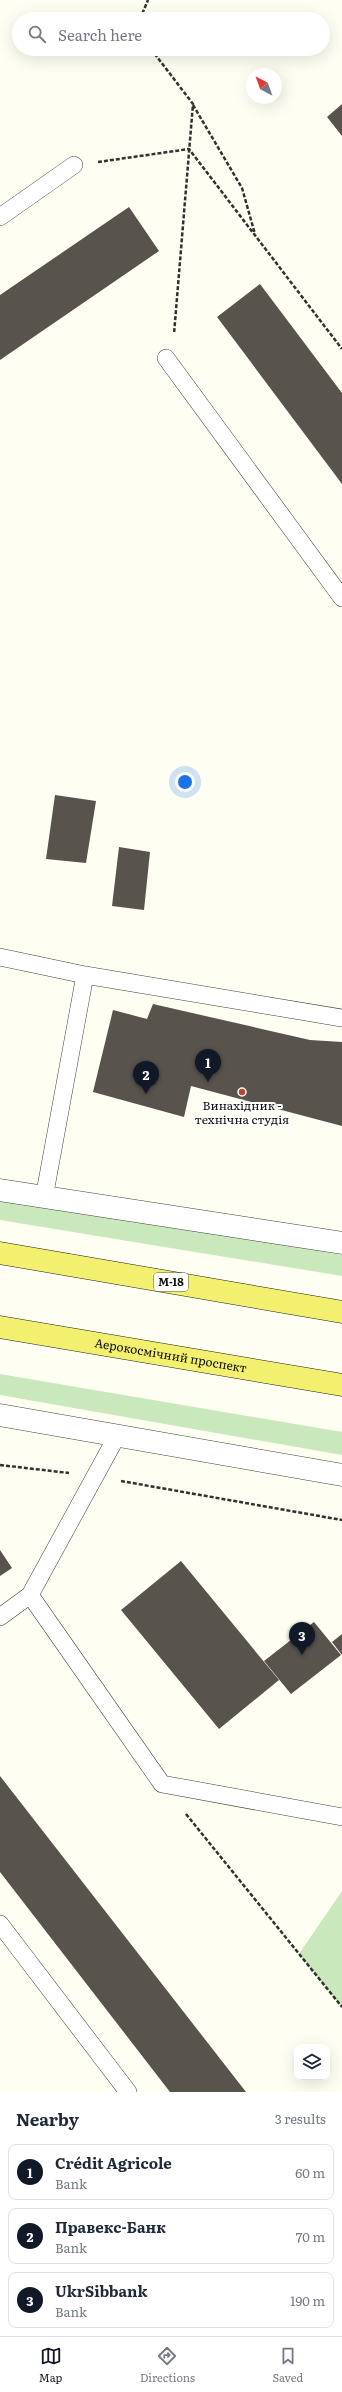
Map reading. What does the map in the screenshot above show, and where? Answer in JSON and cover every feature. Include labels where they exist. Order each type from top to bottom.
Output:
[{"type":"main road","name":"М-18","points":[[0,1253],[342,1312]]},
{"type":"main road","name":"Аерокосмічний проспект","points":[[0,1327],[342,1385]]},
{"type":"street","points":[[0,1190],[342,1243]]},
{"type":"street","points":[[0,1415],[342,1474]]},
{"type":"lane","points":[[0,217],[74,165]]},
{"type":"lane","points":[[166,358],[342,598]]},
{"type":"lane","points":[[0,956],[84,975],[342,1018]]},
{"type":"lane","points":[[44,1198],[84,975]]},
{"type":"lane","points":[[0,1617],[30,1595],[117,1436]]},
{"type":"lane","points":[[30,1595],[162,1784],[342,1817]]},
{"type":"lane","points":[[0,1924],[128,2092]]},
{"type":"path","points":[[143,12],[148,0]]},
{"type":"path","points":[[156,56],[192,104],[242,188],[256,237]]},
{"type":"path","points":[[173,339],[192,104]]},
{"type":"path","points":[[74,165],[189,149]]},
{"type":"path","points":[[189,149],[342,349]]},
{"type":"path","points":[[0,1465],[95,1476],[342,1520]]},
{"type":"path","points":[[162,1784],[342,2008]]},
{"type":"green space","points":[[0,1195],[342,1255],[342,1276],[0,1220]]},
{"type":"green space","points":[[0,1374],[342,1432],[342,1455],[0,1395]]},
{"type":"green space","points":[[342,1891],[342,2007],[299,1954]]},
{"type":"building","points":[[342,104],[342,136],[327,117]]},
{"type":"building","points":[[129,207],[159,251],[0,360],[0,295]]},
{"type":"building","points":[[260,284],[342,393],[342,484],[217,317]]},
{"type":"building","points":[[55,795],[96,801],[86,863],[46,859]]},
{"type":"building","points":[[119,847],[150,852],[144,910],[112,906]]},
{"type":"building","points":[[153,1004],[310,1040],[342,1042],[342,1126],[191,1086],[184,1117],[93,1092],[113,1010],[147,1019]]},
{"type":"building","points":[[0,1550],[12,1568],[0,1576]]},
{"type":"building","points":[[181,1561],[279,1680],[219,1729],[121,1610]]},
{"type":"building","points":[[314,1622],[341,1655],[291,1694],[264,1661]]},
{"type":"building","points":[[342,1634],[342,1655],[332,1642]]},
{"type":"building","points":[[0,1776],[246,2092],[170,2092],[0,1872]]},
{"type":"place","name":"Crédit Agricole","points":[[208,1082]]},
{"type":"place","name":"Винахідник - технічна студія","points":[[242,1092]]},
{"type":"place","name":"Правекс-Банк","points":[[146,1094]]},
{"type":"place","name":"UkrSibbank","points":[[302,1655]]}]
